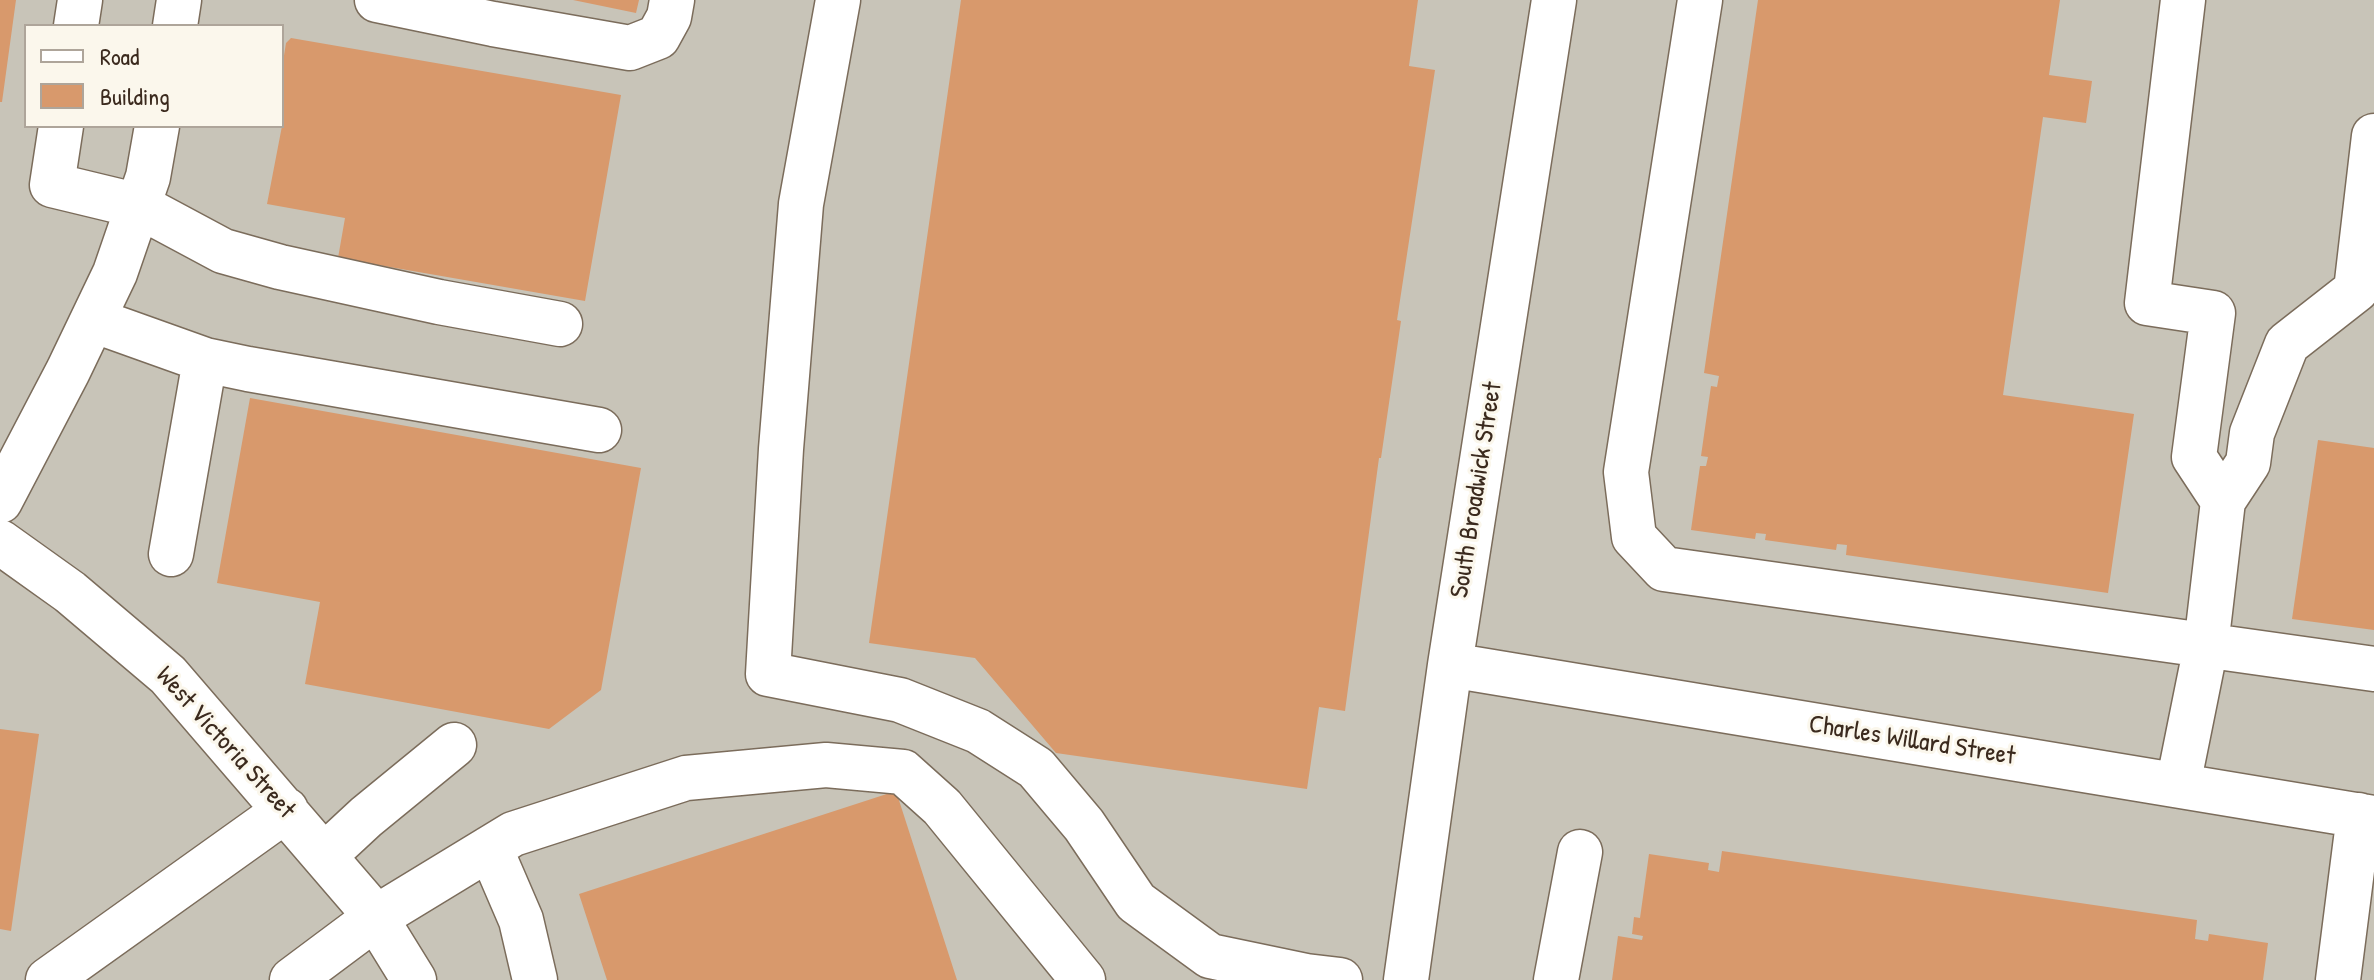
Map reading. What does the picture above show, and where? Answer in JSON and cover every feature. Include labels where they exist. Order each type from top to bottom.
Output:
[{"type":"street","points":[[76,24],[80,0]]},
{"type":"street","points":[[175,24],[179,0]]},
{"type":"street","points":[[377,0],[630,48],[658,37],[669,17],[672,0]]},
{"type":"street","points":[[838,0],[801,204],[781,449],[768,674],[900,700],[978,731],[1036,768],[1084,825],[1136,902],[1210,956],[1340,980]]},
{"type":"street","name":"South Broadwick Street","points":[[1406,980],[1450,665],[1554,0]]},
{"type":"street","points":[[1700,0],[1626,472],[1634,537],[1664,569],[2374,669]]},
{"type":"street","points":[[2183,0],[2147,303],[2213,313],[2194,457],[2223,501]]},
{"type":"street","points":[[61,128],[52,185],[139,206],[223,251],[280,267],[439,302],[560,324]]},
{"type":"street","points":[[0,501],[115,273],[148,177],[157,128]]},
{"type":"street","points":[[2178,785],[2206,646],[2223,501],[2248,463],[2252,433],[2287,344],[2356,290],[2374,136]]},
{"type":"street","points":[[93,320],[205,360],[599,430]]},
{"type":"street","points":[[171,554],[205,360]]},
{"type":"street","name":"West Victoria Street","points":[[0,542],[70,592],[168,675],[375,918],[414,980]]},
{"type":"street","name":"Charles Willard Street","points":[[1450,665],[2366,817]]},
{"type":"street","points":[[324,856],[454,745]]},
{"type":"street","points":[[292,980],[375,918],[513,834],[686,778],[826,765],[903,772],[942,807],[1083,980]]},
{"type":"street","points":[[48,980],[286,810]]},
{"type":"street","points":[[2338,980],[2366,817]]},
{"type":"street","points":[[490,848],[521,920],[535,980]]},
{"type":"street","points":[[1556,980],[1580,852]]},
{"type":"shaded area","points":[[0,0],[2374,0],[2374,980],[0,980]]},
{"type":"building","points":[[0,0],[16,0],[2,102],[0,102]]},
{"type":"building","points":[[573,0],[639,0],[636,13]]},
{"type":"building","points":[[961,0],[1418,0],[1409,66],[1435,70],[1397,320],[1401,321],[1345,711],[1319,707],[1307,789],[1056,753],[975,658],[869,643]]},
{"type":"building","points":[[1758,0],[2060,0],[2049,75],[2092,81],[2086,123],[2043,117],[2003,395],[2134,414],[2108,593],[1846,555],[1847,545],[1837,544],[1836,550],[1765,540],[1766,534],[1756,533],[1755,539],[1691,530],[1700,466],[1706,466],[1708,457],[1701,456],[1711,386],[1717,387],[1719,376],[1704,373]]},
{"type":"building","points":[[291,38],[621,95],[585,301],[338,258],[345,218],[267,204],[284,128],[286,43]]},
{"type":"building","points":[[250,398],[641,468],[601,690],[549,729],[305,684],[320,602],[217,583]]},
{"type":"building","points":[[2318,440],[2374,448],[2374,630],[2292,619]]},
{"type":"building","points":[[0,729],[39,734],[11,931],[0,929]]},
{"type":"building","points":[[896,791],[957,980],[607,980],[579,894]]},
{"type":"building","points":[[1722,851],[2197,920],[2195,939],[2208,941],[2209,934],[2268,943],[2263,980],[1612,980],[1618,936],[1642,940],[1643,936],[1632,934],[1634,917],[1640,918],[1649,854],[1709,863],[1708,870],[1719,872]]}]
